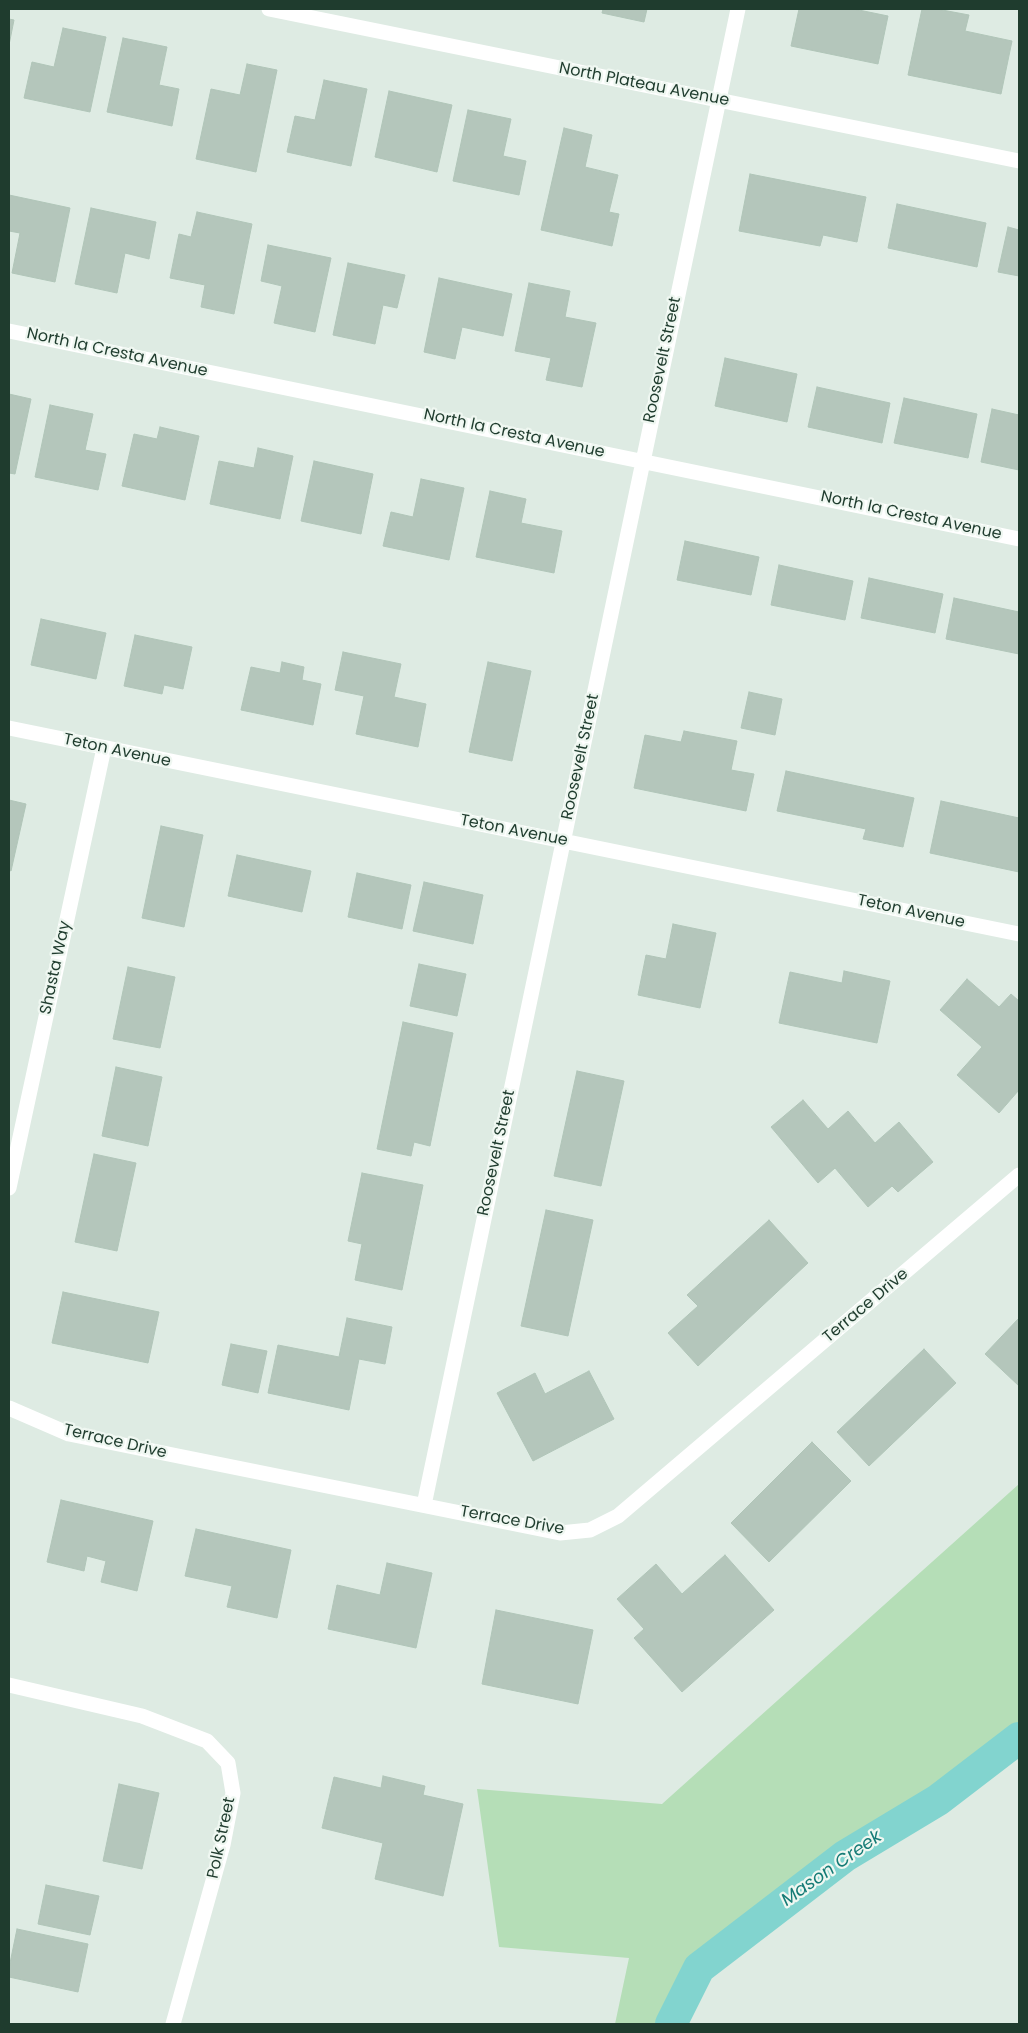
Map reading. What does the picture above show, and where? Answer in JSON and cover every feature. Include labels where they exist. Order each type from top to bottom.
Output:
[{"type":"street","name":"North Plateau Avenue","points":[[269,9],[1019,161]]},
{"type":"street","name":"Roosevelt Street","points":[[424,1505],[738,9]]},
{"type":"street","name":"North la Cresta Avenue","points":[[9,330],[1019,539]]},
{"type":"street","name":"Teton Avenue","points":[[9,728],[1019,934]]},
{"type":"street","name":"Shasta Way","points":[[9,1188],[104,748]]},
{"type":"street","name":"Terrace Drive","points":[[9,1408],[69,1434],[560,1533],[590,1530],[618,1516],[1019,1174]]},
{"type":"street","name":"Polk Street","points":[[9,1685],[142,1716],[207,1741],[228,1763],[233,1793],[223,1845],[173,2024]]},
{"type":"green space","points":[[1019,1484],[1019,1745],[675,1986],[665,2024],[615,2024],[629,1958],[499,1947],[477,1789],[662,1804]]},
{"type":"building","points":[[603,9],[647,9],[644,22],[602,13]]},
{"type":"building","points":[[799,9],[854,9],[888,16],[878,64],[791,46]]},
{"type":"building","points":[[922,9],[937,9],[969,15],[965,31],[1012,41],[1001,94],[908,75]]},
{"type":"building","points":[[9,19],[14,20],[9,45]]},
{"type":"building","points":[[63,28],[106,37],[90,112],[24,98],[32,62],[54,67]]},
{"type":"building","points":[[123,38],[167,47],[159,85],[179,89],[172,126],[107,112]]},
{"type":"building","points":[[247,64],[277,70],[256,172],[196,159],[211,89],[240,95]]},
{"type":"building","points":[[324,80],[367,89],[351,166],[287,152],[295,116],[315,120]]},
{"type":"building","points":[[389,91],[452,105],[437,172],[375,157]]},
{"type":"building","points":[[468,110],[511,119],[503,156],[526,161],[519,195],[453,181]]},
{"type":"building","points":[[564,128],[592,135],[585,167],[618,175],[609,212],[619,214],[612,246],[541,230]]},
{"type":"building","points":[[750,174],[866,197],[857,242],[823,235],[820,246],[739,231]]},
{"type":"building","points":[[9,195],[70,208],[55,282],[12,273],[20,233],[9,231]]},
{"type":"building","points":[[897,204],[986,223],[977,267],[888,248]]},
{"type":"building","points":[[91,208],[156,222],[149,259],[125,253],[117,293],[75,284]]},
{"type":"building","points":[[197,212],[252,224],[234,314],[201,307],[205,285],[170,278],[179,234],[191,237]]},
{"type":"building","points":[[1008,227],[1019,230],[1019,276],[998,272]]},
{"type":"building","points":[[268,245],[331,258],[315,332],[274,323],[282,286],[261,281]]},
{"type":"building","points":[[348,263],[405,275],[397,308],[383,305],[375,344],[333,335]]},
{"type":"building","points":[[439,278],[512,294],[503,336],[462,327],[455,359],[424,352]]},
{"type":"building","points":[[529,283],[570,291],[565,317],[596,323],[582,387],[546,380],[551,358],[515,351]]},
{"type":"building","points":[[725,358],[797,374],[787,422],[715,406]]},
{"type":"building","points":[[817,387],[890,403],[882,443],[808,427]]},
{"type":"building","points":[[9,394],[31,399],[15,474],[9,473]]},
{"type":"building","points":[[904,398],[977,414],[968,458],[894,443]]},
{"type":"building","points":[[50,405],[93,414],[85,450],[106,454],[98,490],[35,477]]},
{"type":"building","points":[[992,409],[1019,415],[1019,470],[981,462]]},
{"type":"building","points":[[160,427],[199,436],[185,500],[122,486],[134,434],[157,439]]},
{"type":"building","points":[[258,448],[293,456],[280,519],[210,504],[219,461],[254,468]]},
{"type":"building","points":[[314,461],[373,474],[361,534],[301,521]]},
{"type":"building","points":[[421,479],[464,488],[449,560],[383,546],[391,512],[413,517]]},
{"type":"building","points":[[490,491],[526,499],[521,523],[562,531],[554,573],[476,557]]},
{"type":"building","points":[[685,541],[759,557],[751,595],[677,580]]},
{"type":"building","points":[[779,565],[853,581],[845,620],[771,605]]},
{"type":"building","points":[[869,578],[943,594],[935,633],[861,618]]},
{"type":"building","points":[[954,598],[1019,612],[1019,654],[946,639]]},
{"type":"building","points":[[41,619],[106,633],[96,679],[31,665]]},
{"type":"building","points":[[135,635],[192,647],[183,689],[164,685],[162,694],[124,686]]},
{"type":"building","points":[[343,652],[401,664],[394,697],[426,704],[418,747],[356,734],[364,696],[335,690]]},
{"type":"building","points":[[282,662],[304,667],[302,680],[321,684],[313,725],[241,710],[251,667],[280,673]]},
{"type":"building","points":[[488,662],[531,671],[512,761],[469,752]]},
{"type":"building","points":[[749,692],[782,699],[775,735],[741,728]]},
{"type":"building","points":[[684,731],[737,741],[731,770],[754,774],[746,811],[634,788],[645,735],[681,742]]},
{"type":"building","points":[[786,771],[914,798],[903,847],[863,839],[866,829],[777,811]]},
{"type":"building","points":[[9,800],[26,804],[11,871],[9,870]]},
{"type":"building","points":[[941,801],[1019,818],[1019,872],[930,853]]},
{"type":"building","points":[[161,826],[203,835],[184,927],[142,918]]},
{"type":"building","points":[[237,855],[311,871],[302,912],[228,896]]},
{"type":"building","points":[[357,873],[411,885],[402,929],[348,917]]},
{"type":"building","points":[[424,882],[483,895],[473,944],[413,931]]},
{"type":"building","points":[[673,924],[716,933],[700,1008],[638,995],[646,955],[666,959]]},
{"type":"building","points":[[419,964],[466,974],[457,1016],[410,1006]]},
{"type":"building","points":[[128,967],[175,977],[160,1048],[113,1039]]},
{"type":"building","points":[[844,971],[890,981],[877,1043],[779,1023],[790,972],[842,983]]},
{"type":"building","points":[[967,979],[999,1007],[1011,994],[1019,1001],[1019,1090],[999,1113],[957,1075],[982,1047],[940,1010]]},
{"type":"building","points":[[403,1022],[453,1033],[430,1146],[414,1142],[411,1156],[377,1149]]},
{"type":"building","points":[[116,1067],[162,1077],[148,1146],[102,1136]]},
{"type":"building","points":[[577,1071],[624,1081],[601,1186],[554,1176]]},
{"type":"building","points":[[803,1100],[828,1129],[848,1111],[875,1143],[899,1122],[933,1162],[898,1192],[892,1186],[868,1207],[835,1168],[818,1183],[771,1127]]},
{"type":"building","points":[[94,1154],[136,1163],[117,1251],[75,1242]]},
{"type":"building","points":[[362,1173],[423,1185],[402,1290],[355,1280],[362,1244],[348,1241]]},
{"type":"building","points":[[546,1210],[593,1220],[568,1336],[521,1326]]},
{"type":"building","points":[[769,1220],[808,1263],[698,1366],[668,1333],[698,1306],[687,1295]]},
{"type":"building","points":[[63,1292],[159,1312],[148,1363],[52,1343]]},
{"type":"building","points":[[347,1318],[392,1327],[385,1364],[359,1359],[349,1410],[268,1393],[278,1345],[339,1357]]},
{"type":"building","points":[[1019,1318],[1019,1386],[985,1354]]},
{"type":"building","points":[[231,1344],[267,1351],[258,1393],[222,1385]]},
{"type":"building","points":[[924,1349],[956,1383],[869,1466],[837,1432]]},
{"type":"building","points":[[589,1371],[614,1419],[533,1461],[497,1393],[535,1373],[545,1394]]},
{"type":"building","points":[[812,1442],[851,1481],[769,1562],[731,1523]]},
{"type":"building","points":[[61,1500],[153,1521],[137,1591],[101,1582],[106,1561],[87,1556],[84,1571],[47,1562]]},
{"type":"building","points":[[196,1529],[291,1550],[277,1618],[227,1607],[232,1586],[185,1576]]},
{"type":"building","points":[[725,1555],[774,1610],[682,1692],[634,1638],[644,1629],[617,1599],[656,1564],[682,1594]]},
{"type":"building","points":[[387,1563],[432,1573],[416,1648],[328,1629],[337,1585],[380,1595]]},
{"type":"building","points":[[496,1610],[593,1630],[578,1704],[482,1684]]},
{"type":"building","points":[[383,1776],[425,1786],[423,1795],[463,1804],[443,1896],[375,1879],[383,1843],[322,1828],[334,1777],[381,1788]]},
{"type":"building","points":[[119,1784],[159,1793],[142,1869],[103,1861]]},
{"type":"building","points":[[46,1885],[99,1896],[90,1935],[38,1924]]},
{"type":"building","points":[[17,1929],[88,1944],[78,1992],[9,1977]]},
{"type":"waterway","name":"Mason Creek","points":[[671,2024],[699,1968],[845,1856],[938,1800],[1019,1738]]}]
